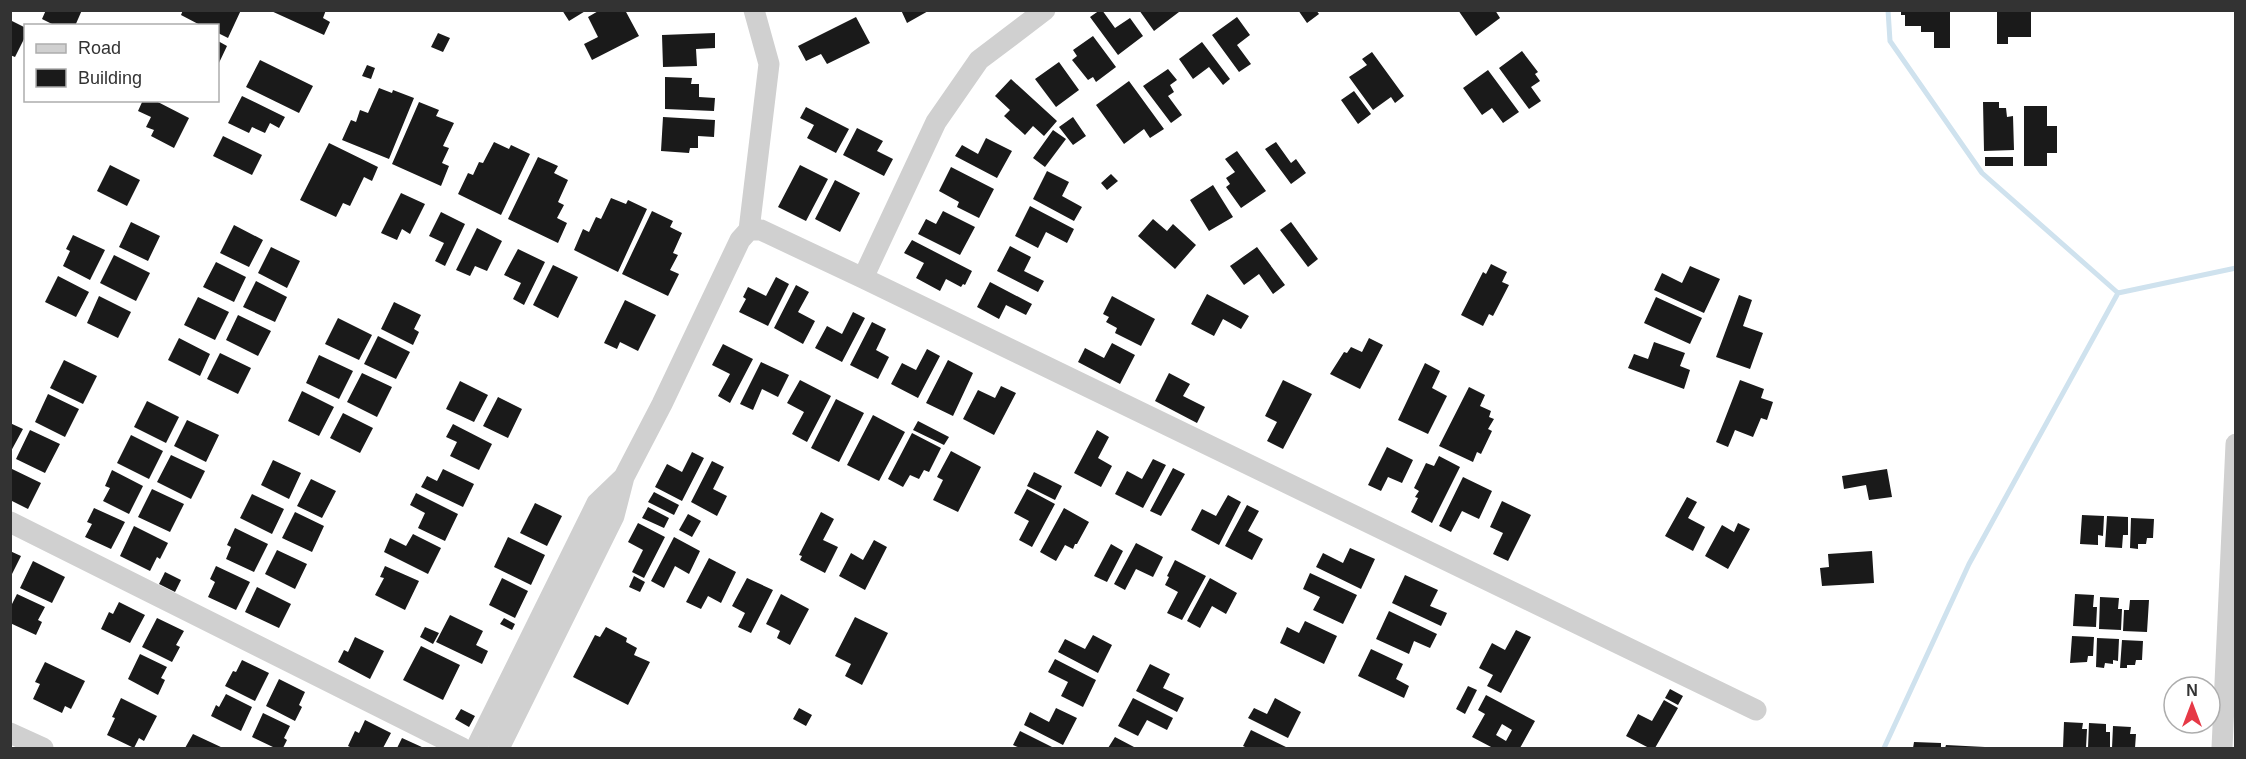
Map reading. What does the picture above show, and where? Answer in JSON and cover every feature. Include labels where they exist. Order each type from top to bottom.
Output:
[{"type":"street","points":[[499,748],[614,516],[624,477],[662,404],[740,240],[749,230],[769,63],[754,10]]},
{"type":"street","points":[[863,278],[936,122],[979,60],[1045,10]]},
{"type":"street","points":[[749,230],[761,231],[863,278],[1756,710]]},
{"type":"street","points":[[2222,748],[2235,444]]},
{"type":"street","points":[[476,748],[597,503],[624,477]]},
{"type":"street","points":[[10,522],[462,748]]},
{"type":"street","points":[[10,733],[42,748]]},
{"type":"building","points":[[46,10],[82,10],[76,24],[52,24],[42,19]]},
{"type":"building","points":[[183,10],[241,10],[228,38],[219,34],[219,24],[198,24],[181,15]]},
{"type":"building","points":[[269,10],[326,10],[323,18],[330,22],[324,35]]},
{"type":"building","points":[[562,10],[587,10],[569,21]]},
{"type":"building","points":[[600,10],[625,10],[639,36],[592,60],[584,44],[598,37],[588,17]]},
{"type":"building","points":[[901,10],[930,10],[907,23]]},
{"type":"building","points":[[1100,10],[1115,28],[1130,18],[1143,36],[1118,55],[1090,17]]},
{"type":"building","points":[[1139,10],[1178,10],[1179,12],[1154,31]]},
{"type":"building","points":[[1298,10],[1316,10],[1319,14],[1307,23]]},
{"type":"building","points":[[1458,10],[1495,10],[1500,18],[1476,36]]},
{"type":"building","points":[[1901,10],[1950,10],[1950,48],[1934,48],[1934,32],[1921,32],[1921,26],[1905,26],[1905,15],[1901,15]]},
{"type":"building","points":[[1997,10],[2031,10],[2031,37],[2008,37],[2008,44],[1997,44]]},
{"type":"building","points":[[856,17],[870,43],[827,64],[821,54],[806,61],[798,46]]},
{"type":"building","points":[[1237,17],[1250,35],[1237,45],[1251,64],[1239,72],[1212,35]]},
{"type":"building","points":[[10,20],[24,27],[24,39],[15,57],[10,55]]},
{"type":"building","points":[[438,33],[450,38],[443,52],[431,47]]},
{"type":"building","points":[[715,33],[715,48],[696,49],[697,66],[663,67],[662,35]]},
{"type":"building","points":[[1093,36],[1116,67],[1096,82],[1093,77],[1088,80],[1072,60],[1077,56],[1073,50]]},
{"type":"building","points":[[219,42],[227,46],[219,63]]},
{"type":"building","points":[[1202,42],[1230,79],[1223,85],[1209,67],[1193,79],[1179,59]]},
{"type":"building","points":[[1522,51],[1538,72],[1535,74],[1540,81],[1531,87],[1541,101],[1529,109],[1499,68]]},
{"type":"building","points":[[1372,52],[1404,96],[1395,103],[1391,97],[1373,110],[1349,77],[1367,65],[1362,59]]},
{"type":"building","points":[[260,60],[313,86],[299,113],[246,87]]},
{"type":"building","points":[[1059,62],[1079,90],[1056,107],[1035,79]]},
{"type":"building","points":[[367,65],[375,68],[371,79],[362,76]]},
{"type":"building","points":[[1168,69],[1177,80],[1170,85],[1174,92],[1168,96],[1182,115],[1171,123],[1143,86]]},
{"type":"building","points":[[1488,70],[1519,112],[1503,123],[1492,108],[1482,115],[1463,88]]},
{"type":"building","points":[[665,77],[692,78],[691,84],[699,84],[699,97],[715,98],[714,111],[665,109]]},
{"type":"building","points":[[1011,79],[1057,121],[1044,136],[1033,126],[1025,135],[1004,116],[1010,110],[995,96]]},
{"type":"building","points":[[1129,81],[1164,129],[1150,138],[1144,129],[1124,144],[1096,105]]},
{"type":"building","points":[[379,88],[392,93],[393,90],[414,98],[389,159],[342,140],[351,120],[356,122],[360,110],[368,113]]},
{"type":"building","points":[[1354,91],[1371,114],[1358,124],[1341,100]]},
{"type":"building","points":[[242,96],[285,117],[279,128],[270,123],[265,133],[252,127],[249,133],[228,123]]},
{"type":"building","points":[[142,102],[158,102],[189,118],[174,148],[151,136],[154,130],[146,127],[151,117],[138,111]]},
{"type":"building","points":[[419,102],[439,110],[436,116],[454,123],[443,146],[449,148],[442,163],[449,166],[441,186],[392,164]]},
{"type":"building","points":[[1983,102],[1999,102],[1999,108],[2006,108],[2007,117],[2013,116],[2014,150],[1984,151]]},
{"type":"building","points":[[2024,106],[2047,106],[2047,126],[2057,126],[2057,153],[2047,153],[2047,166],[2024,166]]},
{"type":"building","points":[[806,107],[849,129],[836,153],[807,138],[814,125],[800,118]]},
{"type":"building","points":[[663,117],[715,120],[714,137],[698,136],[698,148],[690,148],[689,153],[661,151]]},
{"type":"building","points":[[1073,117],[1086,136],[1073,145],[1059,127]]},
{"type":"building","points":[[857,128],[883,141],[877,151],[893,159],[884,176],[843,155]]},
{"type":"building","points":[[1053,130],[1066,139],[1045,167],[1033,158]]},
{"type":"building","points":[[223,136],[262,155],[252,175],[213,156]]},
{"type":"building","points":[[986,138],[1012,151],[997,178],[955,156],[962,145],[978,154]]},
{"type":"building","points":[[494,142],[509,149],[511,145],[530,154],[501,215],[458,194],[468,173],[473,175],[479,162],[483,163]]},
{"type":"building","points":[[1276,142],[1291,163],[1296,159],[1306,173],[1291,184],[1265,149]]},
{"type":"building","points":[[329,143],[378,167],[372,181],[364,177],[350,206],[343,203],[336,217],[300,200]]},
{"type":"building","points":[[1237,151],[1266,191],[1241,208],[1226,187],[1230,184],[1226,178],[1235,172],[1225,159]]},
{"type":"building","points":[[538,157],[558,166],[554,173],[568,180],[558,202],[564,205],[557,218],[567,223],[558,243],[508,219]]},
{"type":"building","points":[[1985,157],[2013,157],[2013,166],[1985,166]]},
{"type":"building","points":[[110,165],[140,180],[127,206],[97,191]]},
{"type":"building","points":[[800,165],[828,179],[806,221],[778,207]]},
{"type":"building","points":[[951,167],[994,189],[979,218],[957,207],[959,202],[939,191]]},
{"type":"building","points":[[1047,171],[1069,182],[1062,196],[1082,207],[1074,221],[1033,199]]},
{"type":"building","points":[[1111,174],[1118,181],[1107,190],[1101,183]]},
{"type":"building","points":[[835,180],[860,193],[840,232],[815,219]]},
{"type":"building","points":[[1213,185],[1233,217],[1209,231],[1190,200]]},
{"type":"building","points":[[401,193],[425,204],[410,234],[402,229],[397,240],[381,233]]},
{"type":"building","points":[[611,198],[626,204],[628,200],[647,209],[618,272],[574,250],[583,229],[589,232],[596,217],[601,219]]},
{"type":"building","points":[[1030,206],[1074,229],[1067,243],[1046,232],[1038,248],[1015,236]]},
{"type":"building","points":[[652,211],[673,221],[670,227],[682,233],[673,253],[678,255],[670,270],[679,274],[668,296],[622,274]]},
{"type":"building","points":[[943,211],[975,227],[960,255],[918,234],[926,219],[936,224]]},
{"type":"building","points":[[441,212],[465,224],[445,266],[435,261],[444,243],[429,236]]},
{"type":"building","points":[[1153,219],[1167,231],[1173,224],[1196,245],[1175,269],[1138,236]]},
{"type":"building","points":[[131,222],[160,236],[148,261],[119,247]]},
{"type":"building","points":[[1291,222],[1318,259],[1308,267],[1280,230]]},
{"type":"building","points":[[234,225],[263,240],[249,267],[220,253]]},
{"type":"building","points":[[477,228],[502,241],[487,271],[475,266],[470,276],[456,270]]},
{"type":"building","points":[[73,235],[105,250],[90,280],[63,266],[70,251],[66,249]]},
{"type":"building","points":[[912,240],[972,271],[965,285],[961,287],[946,279],[940,291],[916,278],[924,263],[904,253]]},
{"type":"building","points":[[1010,246],[1031,257],[1024,271],[1044,281],[1038,292],[997,271]]},
{"type":"building","points":[[271,247],[300,261],[287,288],[258,273]]},
{"type":"building","points":[[1257,247],[1285,285],[1273,294],[1259,274],[1244,285],[1230,266]]},
{"type":"building","points":[[518,249],[545,262],[524,305],[513,299],[521,283],[504,275]]},
{"type":"building","points":[[114,255],[150,273],[136,301],[100,283]]},
{"type":"building","points":[[216,262],[246,277],[234,302],[203,287]]},
{"type":"building","points":[[1491,264],[1507,272],[1502,282],[1509,285],[1493,316],[1489,314],[1483,326],[1461,315],[1483,272],[1486,274]]},
{"type":"building","points":[[553,265],[578,277],[558,318],[533,305]]},
{"type":"building","points":[[1690,266],[1720,279],[1704,313],[1654,290],[1662,273],[1682,283]]},
{"type":"building","points":[[58,276],[89,292],[76,317],[45,302]]},
{"type":"building","points":[[776,277],[789,284],[768,326],[739,312],[746,299],[743,297],[748,287],[766,296]]},
{"type":"building","points":[[256,281],[287,297],[275,322],[243,307]]},
{"type":"building","points":[[990,282],[1032,304],[1026,315],[1006,305],[999,319],[977,307]]},
{"type":"building","points":[[796,285],[809,292],[798,312],[815,321],[803,344],[774,328]]},
{"type":"building","points":[[1207,294],[1249,316],[1241,329],[1223,319],[1214,336],[1191,324]]},
{"type":"building","points":[[1739,295],[1752,300],[1743,326],[1763,333],[1750,369],[1716,357]]},
{"type":"building","points":[[99,296],[131,312],[118,338],[87,323]]},
{"type":"building","points":[[1112,296],[1155,319],[1141,346],[1115,333],[1117,328],[1106,322],[1109,317],[1103,314]]},
{"type":"building","points":[[198,297],[229,312],[215,340],[184,325]]},
{"type":"building","points":[[1656,297],[1702,318],[1690,344],[1644,323]]},
{"type":"building","points":[[625,300],[656,315],[638,351],[620,342],[617,349],[604,343]]},
{"type":"building","points":[[394,302],[421,315],[414,329],[419,332],[413,345],[381,329]]},
{"type":"building","points":[[853,312],[865,318],[842,362],[815,348],[827,326],[842,334]]},
{"type":"building","points":[[238,315],[271,331],[258,356],[226,340]]},
{"type":"building","points":[[338,318],[372,335],[359,360],[325,344]]},
{"type":"building","points":[[872,322],[886,329],[876,350],[889,357],[878,379],[850,365]]},
{"type":"building","points":[[378,336],[410,352],[396,379],[364,364]]},
{"type":"building","points":[[179,338],[210,354],[200,376],[168,360]]},
{"type":"building","points":[[1369,338],[1383,345],[1360,389],[1330,374],[1344,352],[1347,353],[1351,347],[1362,352]]},
{"type":"building","points":[[1654,342],[1685,353],[1680,366],[1690,370],[1684,389],[1628,368],[1634,354],[1648,359]]},
{"type":"building","points":[[1112,343],[1135,355],[1120,384],[1078,362],[1085,348],[1104,358]]},
{"type":"building","points":[[723,344],[753,359],[730,403],[718,396],[730,374],[712,365]]},
{"type":"building","points":[[927,349],[940,356],[918,398],[891,384],[902,363],[916,370]]},
{"type":"building","points":[[220,353],[251,368],[238,394],[207,379]]},
{"type":"building","points":[[319,355],[353,371],[339,399],[306,383]]},
{"type":"building","points":[[64,360],[97,376],[83,404],[50,388]]},
{"type":"building","points":[[948,360],[973,373],[953,416],[926,403]]},
{"type":"building","points":[[761,362],[789,375],[778,397],[762,389],[753,410],[740,404]]},
{"type":"building","points":[[1425,363],[1440,371],[1432,388],[1447,396],[1428,434],[1398,420]]},
{"type":"building","points":[[362,373],[392,387],[377,417],[347,402]]},
{"type":"building","points":[[1169,373],[1190,384],[1183,396],[1205,407],[1197,423],[1155,401]]},
{"type":"building","points":[[800,380],[831,396],[807,442],[792,434],[804,412],[787,403]]},
{"type":"building","points":[[1283,380],[1312,394],[1283,449],[1267,441],[1277,422],[1265,416]]},
{"type":"building","points":[[1740,380],[1764,389],[1761,398],[1773,402],[1767,420],[1761,418],[1753,437],[1735,430],[1728,447],[1716,442]]},
{"type":"building","points":[[460,381],[488,395],[474,422],[446,409]]},
{"type":"building","points":[[1001,386],[1016,393],[994,435],[963,419],[978,390],[995,398]]},
{"type":"building","points":[[1469,387],[1485,395],[1480,406],[1491,411],[1489,417],[1494,419],[1488,429],[1492,431],[1481,454],[1477,452],[1473,462],[1439,446]]},
{"type":"building","points":[[302,391],[334,407],[319,436],[288,421]]},
{"type":"building","points":[[48,394],[79,409],[65,437],[35,422]]},
{"type":"building","points":[[498,397],[522,409],[508,438],[483,426]]},
{"type":"building","points":[[836,399],[864,413],[839,462],[811,448]]},
{"type":"building","points":[[147,401],[179,417],[166,443],[134,427]]},
{"type":"building","points":[[343,413],[373,428],[360,453],[330,438]]},
{"type":"building","points":[[873,415],[905,432],[879,481],[847,465]]},
{"type":"building","points":[[187,420],[219,435],[206,462],[174,446]]},
{"type":"building","points":[[918,421],[949,437],[944,445],[913,430]]},
{"type":"building","points":[[10,423],[23,429],[10,453]]},
{"type":"building","points":[[453,424],[492,444],[479,470],[450,456],[457,442],[446,437]]},
{"type":"building","points":[[30,430],[60,444],[45,473],[16,459]]},
{"type":"building","points":[[1097,430],[1109,437],[1098,458],[1112,466],[1101,487],[1074,473]]},
{"type":"building","points":[[912,433],[941,448],[929,472],[924,470],[919,479],[910,475],[903,487],[888,479]]},
{"type":"building","points":[[131,435],[163,451],[149,479],[117,463]]},
{"type":"building","points":[[1387,447],[1413,460],[1402,483],[1388,477],[1381,491],[1368,485]]},
{"type":"building","points":[[951,451],[981,467],[958,512],[933,500],[943,480],[937,477]]},
{"type":"building","points":[[692,452],[704,458],[682,501],[655,487],[667,464],[682,472]]},
{"type":"building","points":[[171,455],[205,471],[191,499],[157,482]]},
{"type":"building","points":[[1439,456],[1460,467],[1432,523],[1411,512],[1419,491],[1414,488],[1426,463],[1434,466]]},
{"type":"building","points":[[1153,459],[1166,465],[1143,508],[1115,494],[1127,471],[1142,479]]},
{"type":"building","points":[[273,460],[301,473],[289,499],[261,485]]},
{"type":"building","points":[[712,461],[724,467],[713,489],[727,496],[717,516],[691,502]]},
{"type":"building","points":[[10,468],[41,483],[28,509],[10,500]]},
{"type":"building","points":[[1173,468],[1185,474],[1161,516],[1150,511]]},
{"type":"building","points":[[443,469],[474,484],[463,507],[421,487],[427,476],[437,481]]},
{"type":"building","points":[[1887,469],[1892,497],[1869,500],[1866,485],[1844,489],[1842,476]]},
{"type":"building","points":[[112,470],[143,486],[129,514],[103,501],[110,488],[105,486]]},
{"type":"building","points":[[1034,472],[1062,486],[1055,500],[1027,486]]},
{"type":"building","points":[[1463,477],[1492,491],[1479,519],[1462,511],[1451,532],[1439,526]]},
{"type":"building","points":[[311,479],[336,491],[322,518],[297,506]]},
{"type":"building","points":[[152,489],[184,504],[170,532],[138,517]]},
{"type":"building","points":[[1027,489],[1055,504],[1032,547],[1019,540],[1029,521],[1014,513]]},
{"type":"building","points":[[654,492],[679,505],[674,515],[648,502]]},
{"type":"building","points":[[416,493],[458,514],[445,541],[418,528],[425,513],[410,505]]},
{"type":"building","points":[[252,494],[284,509],[272,534],[240,518]]},
{"type":"building","points":[[1228,495],[1241,502],[1219,545],[1191,530],[1202,509],[1216,516]]},
{"type":"building","points":[[1687,497],[1697,502],[1688,518],[1705,527],[1693,551],[1665,536]]},
{"type":"building","points":[[1502,501],[1531,515],[1508,561],[1493,554],[1503,533],[1490,527]]},
{"type":"building","points":[[535,503],[562,516],[547,546],[520,533]]},
{"type":"building","points":[[1247,505],[1259,511],[1248,531],[1263,539],[1252,560],[1225,546]]},
{"type":"building","points":[[648,507],[669,518],[664,528],[642,518]]},
{"type":"building","points":[[94,508],[125,522],[111,549],[85,537],[92,524],[87,522]]},
{"type":"building","points":[[1064,508],[1089,522],[1073,549],[1065,545],[1056,561],[1040,552]]},
{"type":"building","points":[[295,512],[324,526],[312,552],[282,538]]},
{"type":"building","points":[[821,512],[834,519],[823,540],[838,547],[825,573],[800,560],[802,556],[799,555]]},
{"type":"building","points":[[688,514],[701,521],[692,537],[679,530]]},
{"type":"building","points":[[2082,515],[2104,516],[2103,536],[2098,535],[2098,545],[2080,544]]},
{"type":"building","points":[[2107,516],[2128,517],[2128,535],[2123,535],[2122,548],[2105,547]]},
{"type":"building","points":[[2131,518],[2154,519],[2153,538],[2147,538],[2146,544],[2138,544],[2138,549],[2130,548]]},
{"type":"building","points":[[638,523],[665,537],[644,578],[632,572],[643,550],[628,542]]},
{"type":"building","points":[[1738,523],[1750,529],[1728,569],[1705,556],[1722,525],[1734,532]]},
{"type":"building","points":[[134,526],[168,543],[160,559],[157,557],[150,571],[120,556]]},
{"type":"building","points":[[235,528],[268,544],[254,572],[226,559],[231,547],[227,545]]},
{"type":"building","points":[[413,534],[441,548],[428,574],[384,552],[390,538],[406,546]]},
{"type":"building","points":[[508,537],[545,555],[531,585],[494,567]]},
{"type":"building","points":[[674,537],[700,551],[689,574],[675,566],[664,588],[651,581]]},
{"type":"building","points":[[874,540],[887,547],[865,590],[839,576],[851,553],[863,560]]},
{"type":"building","points":[[1136,543],[1163,557],[1153,577],[1136,569],[1125,590],[1114,584]]},
{"type":"building","points":[[1111,544],[1123,551],[1107,582],[1094,576]]},
{"type":"building","points":[[1350,548],[1375,559],[1361,589],[1316,567],[1323,553],[1343,563]]},
{"type":"building","points":[[277,550],[307,564],[295,589],[265,574]]},
{"type":"building","points":[[10,551],[21,556],[10,578]]},
{"type":"building","points":[[1872,551],[1874,583],[1822,586],[1820,568],[1829,567],[1828,554]]},
{"type":"building","points":[[709,558],[736,572],[721,603],[708,596],[701,609],[686,602]]},
{"type":"building","points":[[1175,560],[1206,576],[1182,620],[1167,613],[1178,592],[1165,585]]},
{"type":"building","points":[[33,561],[65,577],[52,603],[20,588]]},
{"type":"building","points":[[216,566],[250,582],[236,610],[208,597],[215,582],[210,579]]},
{"type":"building","points":[[385,566],[419,581],[405,610],[375,595],[384,578],[380,577]]},
{"type":"building","points":[[165,572],[181,580],[175,592],[159,584]]},
{"type":"building","points":[[1310,573],[1357,595],[1343,624],[1313,610],[1320,597],[1303,589]]},
{"type":"building","points":[[1405,575],[1438,590],[1430,606],[1447,613],[1441,626],[1392,603]]},
{"type":"building","points":[[634,576],[645,582],[640,592],[629,587]]},
{"type":"building","points":[[502,578],[528,591],[515,618],[489,605]]},
{"type":"building","points":[[747,578],[773,590],[751,633],[738,627],[745,613],[732,606]]},
{"type":"building","points":[[1210,578],[1237,593],[1226,614],[1212,606],[1200,628],[1187,621]]},
{"type":"building","points":[[257,587],[291,604],[279,628],[245,612]]},
{"type":"building","points":[[17,594],[45,607],[38,620],[42,622],[36,635],[10,623],[10,608]]},
{"type":"building","points":[[781,594],[809,609],[790,645],[777,638],[780,631],[766,624]]},
{"type":"building","points":[[2075,594],[2094,595],[2093,607],[2097,607],[2096,627],[2073,626]]},
{"type":"building","points":[[2100,597],[2119,598],[2118,609],[2122,609],[2121,630],[2099,629]]},
{"type":"building","points":[[2130,600],[2149,600],[2147,632],[2123,631],[2124,610],[2129,610]]},
{"type":"building","points":[[119,602],[145,615],[130,643],[101,629],[109,612],[113,614]]},
{"type":"building","points":[[1389,611],[1437,634],[1430,648],[1414,641],[1409,654],[1376,639]]},
{"type":"building","points":[[450,615],[483,631],[476,645],[488,651],[482,664],[436,642]]},
{"type":"building","points":[[855,617],[888,633],[862,685],[845,676],[851,664],[835,656]]},
{"type":"building","points":[[157,618],[184,631],[176,645],[180,647],[172,662],[142,647]]},
{"type":"building","points":[[504,618],[515,624],[512,630],[500,624]]},
{"type":"building","points":[[1305,621],[1337,636],[1324,664],[1280,643],[1287,627],[1299,633]]},
{"type":"building","points":[[425,627],[439,633],[433,644],[420,637]]},
{"type":"building","points":[[606,627],[627,638],[626,642],[637,648],[634,655],[650,662],[628,705],[573,677],[595,635],[600,637]]},
{"type":"building","points":[[1516,630],[1531,637],[1501,693],[1487,686],[1493,675],[1479,668],[1492,643],[1505,650]]},
{"type":"building","points":[[1093,635],[1112,645],[1098,673],[1058,652],[1065,639],[1085,649]]},
{"type":"building","points":[[2072,636],[2094,637],[2093,656],[2088,656],[2087,662],[2070,663]]},
{"type":"building","points":[[355,637],[384,651],[370,679],[338,662],[344,650],[348,652]]},
{"type":"building","points":[[2097,638],[2119,639],[2118,661],[2113,660],[2113,664],[2105,663],[2104,668],[2096,667]]},
{"type":"building","points":[[2122,640],[2143,641],[2142,660],[2136,660],[2135,665],[2127,665],[2127,668],[2120,668]]},
{"type":"building","points":[[421,646],[460,665],[443,700],[403,680]]},
{"type":"building","points":[[1371,649],[1403,664],[1396,679],[1409,686],[1404,698],[1358,676]]},
{"type":"building","points":[[140,654],[167,667],[161,678],[165,680],[158,695],[128,679]]},
{"type":"building","points":[[1055,659],[1096,680],[1083,707],[1061,696],[1068,682],[1048,672]]},
{"type":"building","points":[[242,660],[269,673],[255,701],[225,686]]},
{"type":"building","points":[[45,662],[85,681],[71,709],[65,706],[62,713],[33,699],[40,684],[35,682]]},
{"type":"building","points":[[1150,664],[1170,674],[1163,688],[1184,698],[1177,712],[1136,691]]},
{"type":"building","points":[[279,679],[305,692],[299,705],[302,707],[295,721],[266,706]]},
{"type":"building","points":[[1468,686],[1477,690],[1465,714],[1456,709]]},
{"type":"building","points":[[1670,689],[1683,696],[1678,705],[1665,698]]},
{"type":"building","points":[[226,694],[252,707],[241,731],[211,716],[216,705],[219,707]]},
{"type":"building","points":[[1486,695],[1535,721],[1520,748],[1493,748],[1472,737],[1485,714],[1478,710]],"holes":[[[1502,724],[1512,730],[1506,741],[1496,735]]]},
{"type":"building","points":[[121,698],[157,716],[144,741],[139,738],[134,748],[107,735]]},
{"type":"building","points":[[1133,698],[1173,718],[1167,730],[1147,720],[1138,736],[1118,726]]},
{"type":"building","points":[[1275,698],[1301,712],[1288,738],[1248,718],[1254,708],[1267,714]]},
{"type":"building","points":[[1664,700],[1678,708],[1655,748],[1649,748],[1626,736],[1638,714],[1652,721]]},
{"type":"building","points":[[799,708],[812,715],[806,726],[793,719]]},
{"type":"building","points":[[1056,708],[1077,718],[1063,745],[1024,725],[1030,712],[1049,722]]},
{"type":"building","points":[[461,709],[475,716],[469,727],[455,719]]},
{"type":"building","points":[[263,713],[290,726],[284,738],[287,740],[283,748],[275,748],[252,737]]},
{"type":"building","points":[[365,720],[391,733],[383,748],[348,746],[355,731],[359,733]]},
{"type":"building","points":[[2064,722],[2083,723],[2082,729],[2087,729],[2086,748],[2063,748]]},
{"type":"building","points":[[2089,723],[2106,724],[2106,732],[2110,732],[2110,748],[2088,748]]},
{"type":"building","points":[[2113,726],[2131,727],[2130,734],[2136,734],[2135,748],[2112,748]]},
{"type":"building","points":[[1251,730],[1288,748],[1247,748],[1243,746]]},
{"type":"building","points":[[1020,731],[1054,748],[1020,748],[1013,745]]},
{"type":"building","points":[[193,734],[223,748],[185,748]]},
{"type":"building","points":[[1115,737],[1134,747],[1108,748]]},
{"type":"building","points":[[402,738],[424,748],[397,748]]},
{"type":"building","points":[[1914,742],[1941,743],[1941,748],[1913,748]]},
{"type":"building","points":[[1946,745],[1985,747],[1985,748],[1945,748]]},
{"type":"waterway","points":[[1888,10],[1890,41],[1982,173],[2118,293]]},
{"type":"waterway","points":[[1884,748],[1969,564],[2118,293],[2236,268]]}]
